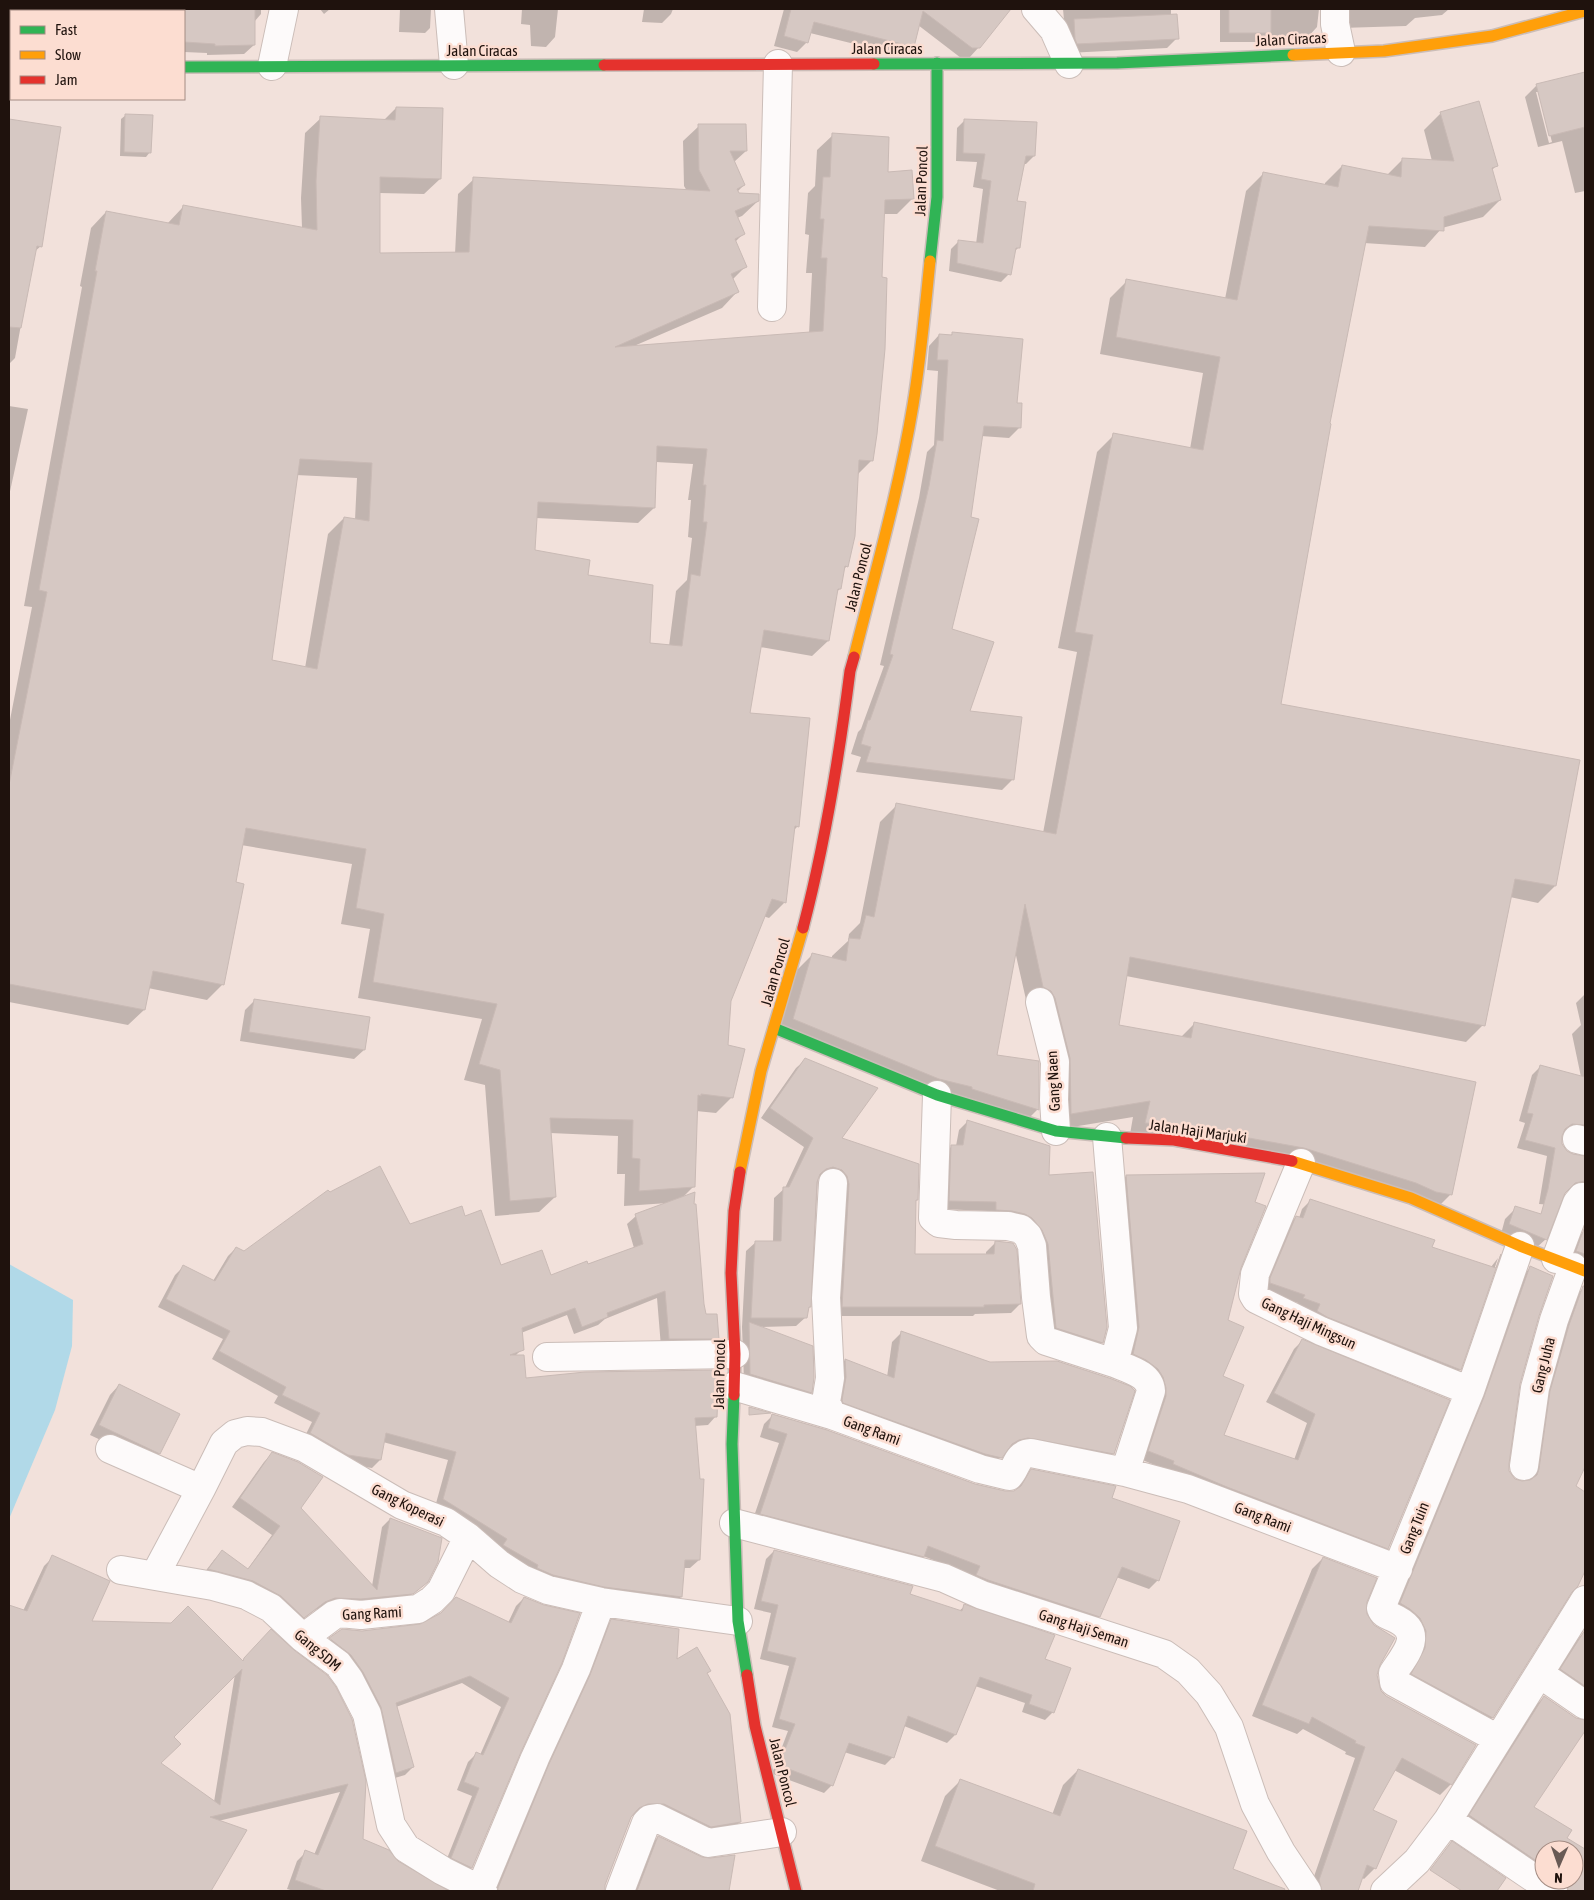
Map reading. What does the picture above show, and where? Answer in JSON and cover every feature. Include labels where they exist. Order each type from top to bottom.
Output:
[{"type":"street","points":[[272,66],[284,9]]},
{"type":"street","points":[[449,9],[454,65]]},
{"type":"street","points":[[1036,9],[1054,30],[1069,64]]},
{"type":"street","points":[[1335,9],[1335,24],[1341,52]]},
{"type":"street","name":"Jalan Ciracas","points":[[185,67],[1069,64],[1384,51],[1483,37],[1585,11]]},
{"type":"street","name":"Jalan Poncol","points":[[796,1891],[755,1726],[738,1621],[732,1444],[736,1354],[731,1273],[734,1211],[740,1165],[762,1071],[815,881],[838,764],[850,671],[894,500],[919,368],[937,197],[937,63]]},
{"type":"street","points":[[772,308],[778,64]]},
{"type":"street","name":"Gang Naen","points":[[1040,1002],[1055,1062],[1054,1100],[1056,1130]]},
{"type":"street","name":"Jalan Haji Marjuki","points":[[774,1028],[937,1095],[1056,1130],[1108,1136],[1174,1140],[1301,1163],[1411,1198],[1520,1246],[1572,1266]]},
{"type":"street","points":[[937,1095],[933,1218],[939,1223],[1008,1226],[1022,1229],[1028,1236],[1032,1246],[1041,1336],[1046,1341],[1114,1362],[1144,1377],[1150,1386],[1151,1391],[1125,1472]]},
{"type":"street","points":[[1108,1136],[1123,1328],[1114,1362]]},
{"type":"street","name":"Gang Haji Mingsun","points":[[1301,1163],[1255,1274],[1254,1294],[1256,1299],[1321,1331],[1470,1390]]},
{"type":"street","name":"Gang Rami","points":[[833,1183],[826,1298],[830,1378],[826,1402],[832,1415],[1004,1476],[1009,1476],[1014,1472],[1016,1462],[1025,1454],[1031,1453],[1125,1472],[1188,1489],[1398,1569]]},
{"type":"street","name":"Gang Juha","points":[[1524,1466],[1535,1388],[1554,1320],[1572,1266],[1577,1203],[1585,1196]]},
{"type":"street","name":"Gang Tuin","points":[[1498,1739],[1398,1685],[1393,1680],[1393,1674],[1409,1648],[1412,1639],[1404,1622],[1385,1614],[1381,1608],[1470,1390],[1520,1246]]},
{"type":"street","points":[[547,1357],[736,1354]]},
{"type":"street","points":[[734,1386],[832,1415]]},
{"type":"street","name":"Gang Koperasi","points":[[201,1489],[224,1443],[234,1434],[247,1431],[262,1432],[305,1448],[402,1505],[446,1522],[468,1537],[499,1564],[522,1579],[548,1590],[601,1602],[738,1621]]},
{"type":"street","points":[[110,1449],[201,1489],[155,1575]]},
{"type":"street","name":"Gang Haji Seman","points":[[734,1522],[944,1578],[982,1595],[1164,1654],[1188,1671],[1209,1694],[1229,1727],[1255,1804],[1281,1852],[1307,1891]]},
{"type":"street","name":"Gang Rami","points":[[303,1638],[334,1615],[340,1613],[362,1615],[418,1609],[442,1591],[468,1537]]},
{"type":"street","name":"Gang SDM","points":[[121,1570],[213,1586],[246,1596],[271,1608],[303,1638],[338,1664],[349,1679],[367,1714],[391,1825],[397,1836],[406,1848],[443,1871],[482,1891],[534,1758],[576,1669],[601,1602]]},
{"type":"street","points":[[1385,1891],[1417,1861],[1448,1820],[1585,1600]]},
{"type":"street","points":[[1540,1674],[1585,1705]]},
{"type":"street","points":[[620,1891],[646,1823],[650,1819],[657,1818],[708,1843],[782,1832]]},
{"type":"street","points":[[1448,1820],[1553,1891]]},
{"type":"water","points":[[9,1264],[73,1300],[72,1346],[55,1410],[9,1519]]},
{"type":"building","points":[[255,9],[255,45],[215,46],[215,44],[185,42],[184,10]]},
{"type":"building","points":[[791,9],[1011,9],[980,48],[972,48],[923,11],[914,47],[814,22],[808,43],[784,36]]},
{"type":"building","points":[[1229,9],[1271,9],[1271,33],[1229,33]]},
{"type":"building","points":[[1177,14],[1179,39],[1077,44],[1075,39],[1074,19]]},
{"type":"building","points":[[1585,72],[1585,127],[1549,136],[1536,84]]},
{"type":"building","points":[[1479,101],[1498,166],[1492,168],[1501,200],[1444,217],[1444,231],[1369,226],[1330,423],[1281,704],[1580,760],[1556,886],[1515,879],[1485,1026],[1130,957],[1119,1025],[1191,1038],[1194,1022],[1476,1082],[1452,1195],[1436,1192],[1416,1183],[1304,1148],[1177,1125],[1145,1123],[1150,1101],[1071,1114],[1070,1058],[1055,998],[1051,991],[1043,987],[1025,904],[997,1055],[1039,1061],[1039,1110],[972,1089],[972,1087],[939,1079],[793,1019],[812,953],[846,961],[849,938],[860,939],[866,915],[874,917],[896,803],[1056,834],[1093,635],[1075,632],[1113,433],[1203,450],[1220,357],[1116,337],[1126,279],[1237,300],[1263,172],[1338,187],[1342,165],[1401,177],[1402,158],[1454,161],[1440,112]]},
{"type":"building","points":[[396,107],[443,108],[441,179],[380,177],[380,253],[469,252],[473,177],[710,191],[699,170],[698,124],[746,124],[747,151],[730,151],[745,185],[737,189],[739,193],[759,194],[759,201],[735,211],[745,234],[735,239],[747,267],[731,274],[739,292],[615,347],[823,331],[827,258],[821,258],[824,219],[820,219],[823,177],[830,177],[832,133],[889,137],[888,172],[912,170],[914,199],[885,200],[882,277],[887,278],[885,349],[877,434],[873,461],[859,460],[855,536],[848,567],[845,566],[841,589],[838,589],[829,641],[764,630],[750,713],[810,718],[799,827],[795,826],[786,903],[772,899],[731,1001],[728,1045],[745,1049],[733,1098],[698,1095],[695,1187],[639,1191],[640,1159],[632,1158],[633,1120],[550,1118],[556,1197],[510,1201],[500,1070],[479,1064],[497,1004],[373,982],[384,914],[356,908],[366,849],[246,828],[236,882],[244,884],[224,985],[153,971],[145,1010],[9,984],[9,785],[47,592],[39,590],[97,271],[95,271],[106,211],[179,225],[183,205],[317,230],[316,181],[320,116],[395,120]],"holes":[[[657,446],[707,449],[703,485],[706,485],[703,522],[707,522],[700,576],[691,574],[682,646],[650,643],[653,585],[588,575],[590,560],[535,550],[538,502],[655,508]],[[300,459],[372,463],[369,521],[344,517],[317,669],[272,660]]]},
{"type":"building","points":[[125,114],[153,115],[151,153],[124,152]]},
{"type":"building","points":[[9,119],[61,127],[42,247],[37,246],[21,328],[9,327]]},
{"type":"building","points":[[964,119],[1037,122],[1035,156],[1026,156],[1017,201],[1026,202],[1020,248],[1016,248],[1011,275],[957,263],[958,240],[983,243],[991,181],[981,179],[985,154],[963,153]]},
{"type":"building","points":[[952,332],[1023,339],[1017,403],[1022,403],[1021,428],[984,426],[971,517],[979,519],[952,629],[994,642],[970,711],[1022,717],[1014,780],[866,762],[871,747],[861,744],[868,720],[870,720],[893,655],[890,654],[929,486],[937,440],[943,441],[948,360],[937,360],[939,334],[952,335]]},
{"type":"building","points":[[254,999],[370,1017],[365,1050],[249,1032]]},
{"type":"building","points":[[805,1058],[878,1088],[842,1138],[919,1164],[915,1254],[994,1254],[995,1241],[1013,1243],[1017,1250],[1021,1304],[984,1305],[984,1307],[842,1307],[849,1184],[847,1176],[842,1170],[833,1167],[826,1169],[820,1174],[817,1182],[811,1307],[809,1307],[807,1318],[751,1318],[755,1241],[781,1241],[783,1187],[789,1187],[813,1138],[770,1108]]},
{"type":"building","points":[[1540,1065],[1585,1077],[1585,1125],[1572,1124],[1565,1129],[1562,1136],[1562,1144],[1567,1151],[1585,1156],[1585,1181],[1575,1183],[1565,1193],[1547,1240],[1509,1224],[1515,1206],[1541,1214],[1548,1189],[1555,1148],[1525,1140],[1533,1114],[1527,1113]]},
{"type":"building","points":[[967,1120],[1050,1146],[1049,1175],[1093,1172],[1107,1327],[1103,1343],[1056,1328],[1048,1244],[1042,1230],[1032,1218],[1012,1211],[996,1210],[996,1202],[949,1201],[951,1145],[963,1145]]},
{"type":"building","points":[[380,1166],[410,1224],[462,1206],[465,1216],[481,1210],[501,1265],[542,1250],[551,1275],[587,1261],[588,1264],[643,1244],[635,1214],[695,1192],[694,1204],[696,1204],[704,1304],[706,1314],[717,1314],[719,1339],[669,1339],[665,1291],[607,1313],[608,1317],[582,1327],[575,1308],[522,1328],[524,1350],[510,1355],[524,1355],[526,1378],[585,1372],[719,1370],[717,1417],[695,1418],[700,1479],[704,1479],[700,1560],[685,1560],[682,1597],[604,1587],[553,1575],[537,1568],[538,1565],[503,1545],[507,1539],[443,1499],[456,1452],[386,1433],[381,1460],[348,1455],[310,1433],[320,1413],[282,1395],[286,1387],[219,1351],[230,1331],[166,1299],[183,1265],[215,1281],[236,1247],[244,1251],[328,1190],[330,1192]]},
{"type":"building","points":[[1265,1173],[1255,1202],[1266,1206],[1241,1268],[1228,1320],[1244,1327],[1223,1376],[1244,1385],[1224,1435],[1298,1460],[1315,1414],[1274,1393],[1302,1339],[1450,1400],[1388,1549],[1227,1487],[1173,1464],[1174,1461],[1148,1451],[1166,1396],[1166,1388],[1163,1377],[1158,1369],[1146,1360],[1133,1354],[1139,1327],[1126,1175]]},
{"type":"building","points":[[1310,1199],[1435,1240],[1432,1247],[1496,1268],[1501,1254],[1461,1370],[1327,1317],[1317,1311],[1320,1304],[1303,1298],[1305,1295],[1270,1283],[1270,1278],[1296,1216],[1303,1218]]},
{"type":"building","points":[[1585,1226],[1585,1254],[1576,1251]]},
{"type":"building","points":[[1530,1266],[1553,1276],[1539,1316],[1520,1384],[1509,1471],[1515,1479],[1522,1481],[1530,1480],[1537,1475],[1550,1391],[1569,1325],[1583,1286],[1585,1286],[1585,1467],[1576,1486],[1585,1492],[1585,1571],[1578,1586],[1572,1592],[1493,1718],[1411,1674],[1425,1648],[1426,1631],[1420,1618],[1400,1603],[1484,1397]]},
{"type":"building","points":[[749,1322],[813,1346],[814,1377],[812,1393],[750,1374]]},
{"type":"building","points":[[901,1331],[990,1362],[1057,1361],[1130,1386],[1135,1391],[1114,1454],[1028,1438],[1012,1444],[1002,1458],[985,1454],[843,1403],[846,1377],[845,1359],[894,1378]]},
{"type":"building","points":[[119,1384],[180,1414],[160,1454],[99,1425]]},
{"type":"building","points":[[749,1407],[771,1413],[749,1415]]},
{"type":"building","points":[[772,1414],[827,1430],[975,1484],[1005,1491],[1014,1491],[1021,1486],[1031,1469],[1116,1486],[1112,1498],[1180,1521],[1159,1581],[1122,1567],[1100,1617],[988,1580],[976,1575],[980,1566],[928,1546],[924,1557],[760,1514],[787,1434],[768,1428]]},
{"type":"building","points":[[272,1452],[298,1462],[323,1477],[301,1508],[377,1590],[390,1518],[442,1538],[438,1562],[428,1582],[413,1594],[361,1599],[335,1598],[325,1602],[304,1618],[281,1596],[253,1581],[208,1569],[222,1550],[248,1569],[280,1526],[240,1498]]},
{"type":"building","points":[[774,1550],[913,1586],[910,1594],[962,1611],[964,1604],[1055,1635],[1045,1659],[1071,1668],[1054,1713],[1029,1704],[1032,1695],[980,1677],[956,1735],[908,1716],[894,1758],[849,1743],[833,1786],[781,1766],[780,1762],[795,1724],[779,1719],[796,1658],[767,1651],[778,1605],[761,1601]]},
{"type":"building","points":[[52,1555],[110,1581],[92,1621],[171,1623],[188,1606],[243,1661],[271,1629],[294,1650],[327,1675],[336,1687],[352,1719],[366,1781],[363,1839],[389,1850],[398,1861],[449,1891],[326,1891],[295,1880],[305,1850],[318,1855],[348,1784],[210,1817],[247,1830],[211,1891],[9,1891],[9,1605],[27,1611]],"holes":[[[242,1669],[220,1805],[161,1763],[181,1744],[174,1737]]]},
{"type":"building","points":[[1323,1557],[1377,1578],[1367,1602],[1367,1614],[1374,1625],[1395,1638],[1380,1665],[1377,1675],[1381,1691],[1386,1696],[1476,1745],[1452,1785],[1402,1758],[1373,1810],[1397,1821],[1376,1869],[1367,1865],[1358,1891],[1322,1891],[1319,1880],[1365,1747],[1312,1717],[1309,1724],[1262,1705]]},
{"type":"building","points":[[456,1597],[511,1623],[524,1597],[544,1605],[580,1613],[562,1663],[521,1752],[472,1868],[451,1858],[479,1788],[464,1782],[476,1752],[483,1755],[509,1698],[470,1676],[396,1703],[414,1767],[396,1773],[381,1707],[363,1672],[351,1655],[329,1638],[342,1629],[362,1631],[420,1624],[441,1613]]},
{"type":"building","points":[[611,1619],[679,1629],[677,1659],[697,1647],[711,1671],[707,1673],[730,1714],[741,1822],[711,1827],[664,1804],[648,1804],[639,1808],[631,1817],[605,1885],[605,1891],[498,1891],[549,1764],[590,1675]]},
{"type":"building","points":[[1585,1630],[1585,1686],[1560,1669]]},
{"type":"building","points":[[1544,1696],[1576,1718],[1585,1720],[1585,1731],[1534,1807],[1572,1830],[1567,1838],[1570,1840],[1534,1840],[1534,1859],[1469,1815]]},
{"type":"building","points":[[1078,1769],[1247,1831],[1233,1869],[1285,1889],[1284,1891],[1033,1891],[1035,1884],[935,1846],[960,1779],[1060,1816]]},
{"type":"building","points":[[658,1836],[702,1857],[735,1855],[729,1891],[637,1891]]},
{"type":"building","points":[[1452,1841],[1506,1878],[1497,1891],[1462,1891],[1430,1870]]},
{"type":"building","points":[[1584,1848],[1585,1891],[1568,1891],[1584,1890]]},
{"type":"traffic: fast","points":[[874,64],[1117,63],[1293,55]]},
{"type":"traffic: fast","points":[[930,261],[937,197],[937,63]]},
{"type":"traffic: fast","points":[[185,67],[604,65]]},
{"type":"traffic: fast","points":[[774,1028],[937,1095],[1056,1131],[1126,1138]]},
{"type":"traffic: fast","points":[[734,1395],[732,1444],[738,1621],[747,1675]]},
{"type":"traffic: slow","points":[[1293,55],[1384,51],[1492,36],[1585,11]]},
{"type":"traffic: slow","points":[[854,657],[886,531],[907,437],[923,333],[930,261]]},
{"type":"traffic: slow","points":[[740,1172],[761,1071],[803,928]]},
{"type":"traffic: slow","points":[[1292,1161],[1411,1198],[1520,1246],[1585,1271]]},
{"type":"traffic: jam","points":[[604,65],[874,64]]},
{"type":"traffic: jam","points":[[803,928],[825,833],[850,671],[854,657]]},
{"type":"traffic: jam","points":[[1126,1138],[1174,1140],[1292,1161]]},
{"type":"traffic: jam","points":[[734,1395],[735,1354],[731,1273],[734,1211],[740,1172]]},
{"type":"traffic: jam","points":[[747,1675],[755,1726],[796,1891]]}]
